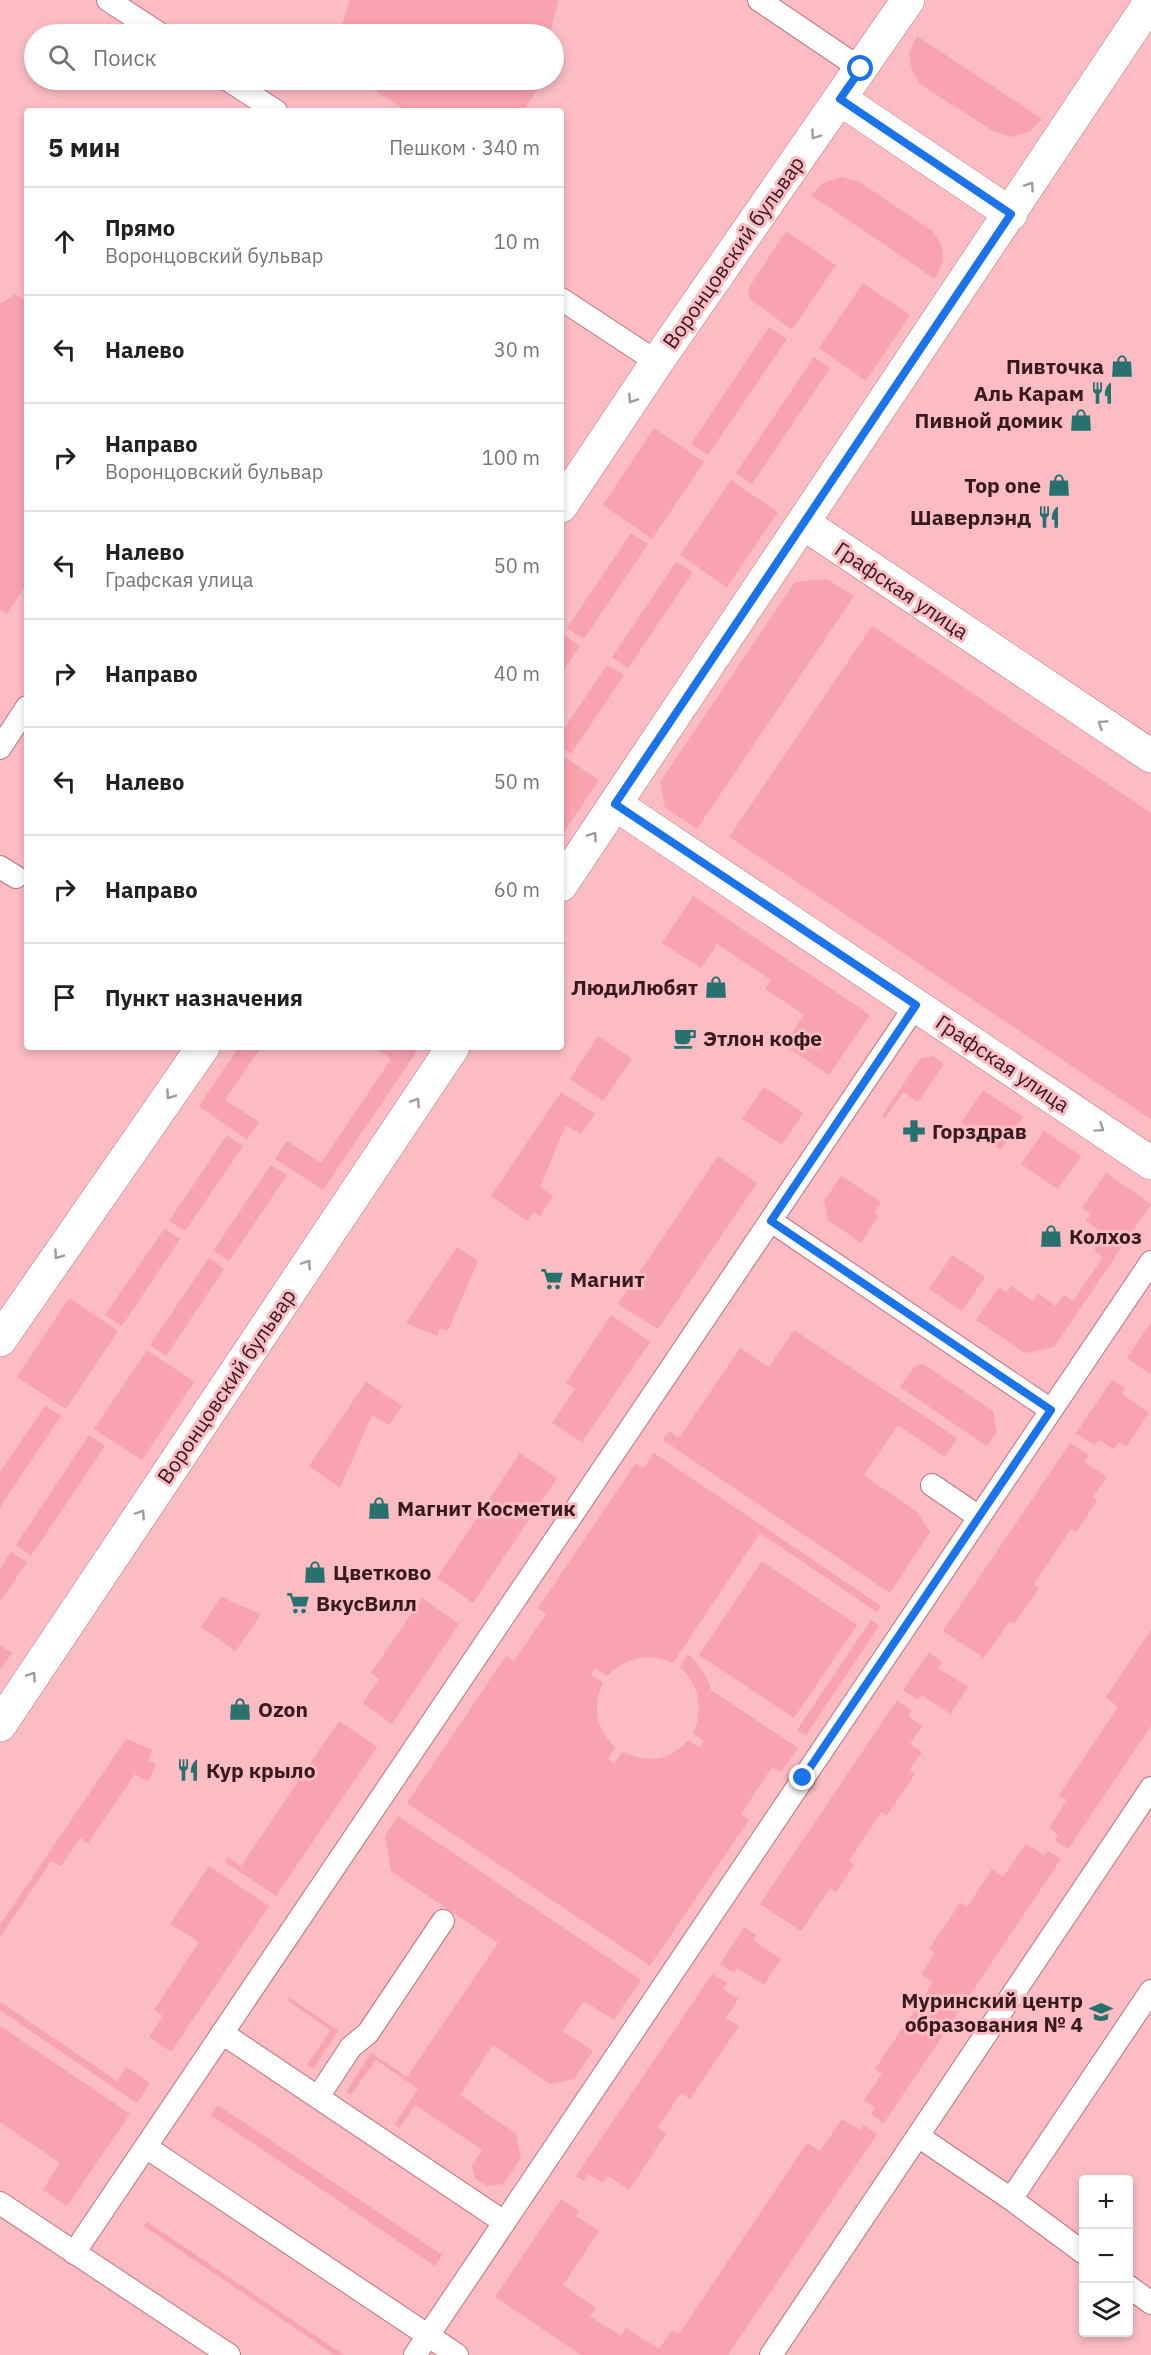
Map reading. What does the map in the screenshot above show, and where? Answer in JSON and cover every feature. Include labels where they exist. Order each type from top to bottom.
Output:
[{"type":"street","name":"Воронцовский бульвар","points":[[564,502],[657,362],[908,0]]},
{"type":"street","points":[[564,880],[1151,2]]},
{"type":"street","points":[[840,99],[1011,214]]},
{"type":"street","name":"Графская улица","points":[[803,524],[1151,756]]},
{"type":"street","name":"Графская улица","points":[[615,804],[1151,1163]]},
{"type":"street","points":[[0,1340],[201,1050]]},
{"type":"street","name":"Воронцовский бульвар","points":[[0,1725],[451,1050]]},
{"type":"lane","points":[[759,0],[861,69]]},
{"type":"lane","points":[[110,1],[145,24]]},
{"type":"lane","points":[[243,90],[271,108]]},
{"type":"lane","points":[[564,301],[657,362]]},
{"type":"lane","points":[[0,748],[24,712]]},
{"type":"lane","points":[[74,2253],[916,1005]]},
{"type":"lane","points":[[771,1221],[1051,1410]]},
{"type":"lane","points":[[414,2355],[1151,1262]]},
{"type":"lane","points":[[932,1485],[979,1517]]},
{"type":"lane","points":[[771,2355],[1151,1788]]},
{"type":"lane","points":[[318,2097],[351,2047],[368,2033],[443,1921]]},
{"type":"lane","points":[[1011,2199],[1151,1991]]},
{"type":"lane","points":[[222,2033],[504,2222]]},
{"type":"lane","points":[[918,2136],[1011,2199],[1079,2250]]},
{"type":"lane","points":[[146,2147],[457,2355]]},
{"type":"lane","points":[[0,2203],[229,2355]]},
{"type":"lane","points":[[1133,2290],[1151,2303]]},
{"type":"shaded area","points":[[350,0],[558,0],[552,24],[342,24]]},
{"type":"shaded area","points":[[917,36],[1042,119],[1030,131],[1011,137],[993,131],[920,84],[912,70],[909,53]]},
{"type":"shaded area","points":[[374,90],[537,90],[525,108],[401,108]]},
{"type":"shaded area","points":[[842,177],[860,182],[932,231],[941,244],[943,261],[935,279],[811,195],[823,183]]},
{"type":"shaded area","points":[[786,231],[836,265],[792,330],[750,299],[748,289]]},
{"type":"shaded area","points":[[863,283],[910,315],[866,381],[819,348]]},
{"type":"shaded area","points":[[15,294],[24,300],[24,588],[7,614],[0,609],[0,304]]},
{"type":"shaded area","points":[[769,327],[787,339],[708,455],[691,444]]},
{"type":"shaded area","points":[[814,357],[830,368],[752,484],[736,473]]},
{"type":"shaded area","points":[[654,428],[704,462],[652,539],[603,505]]},
{"type":"shaded area","points":[[731,480],[778,512],[727,587],[680,555]]},
{"type":"shaded area","points":[[631,533],[648,544],[584,639],[567,628]]},
{"type":"shaded area","points":[[676,562],[693,572],[628,668],[612,657]]},
{"type":"shaded area","points":[[827,579],[854,596],[697,829],[665,808],[660,782],[795,582]]},
{"type":"shaded area","points":[[872,626],[1151,813],[1151,1119],[729,837]]},
{"type":"shaded area","points":[[564,635],[580,646],[564,670]]},
{"type":"shaded area","points":[[607,665],[624,675],[571,754],[564,749],[564,729]]},
{"type":"shaded area","points":[[564,757],[599,780],[564,832]]},
{"type":"shaded area","points":[[693,896],[870,1015],[829,1075],[784,1045],[804,1015],[765,989],[771,980],[717,944],[701,968],[662,943]]},
{"type":"shaded area","points":[[598,1036],[632,1059],[603,1101],[570,1079]]},
{"type":"shaded area","points":[[237,1050],[259,1050],[225,1100],[259,1122],[247,1140],[199,1106]]},
{"type":"shaded area","points":[[378,1050],[417,1051],[323,1190],[275,1159],[287,1141],[321,1163],[391,1059]]},
{"type":"shaded area","points":[[933,1056],[944,1064],[918,1102],[903,1092],[885,1118],[882,1116],[920,1059]]},
{"type":"shaded area","points":[[764,1087],[803,1113],[782,1145],[742,1119]]},
{"type":"shaded area","points":[[983,1090],[1023,1117],[1001,1150],[961,1123]]},
{"type":"shaded area","points":[[561,1092],[595,1114],[581,1134],[566,1125],[540,1187],[553,1196],[540,1216],[534,1212],[527,1221],[491,1196]]},
{"type":"shaded area","points":[[1044,1131],[1081,1156],[1058,1189],[1021,1164]]},
{"type":"shaded area","points":[[227,1135],[243,1146],[185,1231],[169,1221]]},
{"type":"shaded area","points":[[718,1156],[757,1183],[658,1329],[618,1304]]},
{"type":"shaded area","points":[[271,1165],[287,1175],[229,1261],[213,1251]]},
{"type":"shaded area","points":[[1106,1173],[1151,1204],[1054,1347],[1025,1353],[976,1320],[999,1287],[1006,1292],[1011,1286],[1033,1301],[1038,1294],[1056,1306],[1064,1295],[1073,1301],[1103,1257],[1094,1251],[1105,1234],[1086,1221],[1091,1214],[1082,1208]]},
{"type":"shaded area","points":[[841,1176],[881,1202],[874,1213],[878,1216],[861,1243],[828,1220],[824,1201]]},
{"type":"shaded area","points":[[164,1229],[180,1239],[122,1326],[105,1315]]},
{"type":"shaded area","points":[[457,1247],[478,1261],[448,1331],[440,1328],[437,1336],[406,1323]]},
{"type":"shaded area","points":[[952,1255],[985,1277],[962,1311],[929,1289]]},
{"type":"shaded area","points":[[209,1258],[224,1269],[166,1356],[150,1345]]},
{"type":"shaded area","points":[[69,1298],[118,1331],[66,1409],[17,1377]]},
{"type":"shaded area","points":[[611,1315],[650,1342],[582,1442],[552,1423],[575,1389],[566,1383]]},
{"type":"shaded area","points":[[1151,1322],[1151,1371],[1150,1374],[1127,1358]]},
{"type":"shaded area","points":[[794,1330],[957,1438],[945,1457],[898,1425],[864,1475],[918,1513],[930,1532],[890,1593],[663,1440],[669,1431],[679,1438],[740,1348],[769,1367]]},
{"type":"shaded area","points":[[147,1350],[194,1382],[142,1460],[94,1429]]},
{"type":"shaded area","points":[[923,1364],[993,1411],[997,1432],[987,1446],[900,1387],[915,1366]]},
{"type":"shaded area","points":[[1112,1380],[1125,1388],[1122,1394],[1149,1413],[1126,1447],[1118,1442],[1114,1449],[1099,1440],[1094,1445],[1076,1433]]},
{"type":"shaded area","points":[[366,1382],[402,1406],[389,1425],[372,1415],[340,1488],[309,1466]]},
{"type":"shaded area","points":[[45,1406],[61,1416],[0,1507],[0,1472]]},
{"type":"shaded area","points":[[89,1435],[105,1446],[31,1556],[16,1545]]},
{"type":"shaded area","points":[[1070,1443],[1088,1455],[1084,1462],[1107,1477],[1093,1497],[1097,1501],[1076,1532],[1071,1529],[1034,1584],[1039,1588],[1014,1624],[1009,1622],[984,1658],[943,1631]]},
{"type":"shaded area","points":[[520,1453],[557,1478],[473,1603],[437,1578]]},
{"type":"shaded area","points":[[654,1453],[881,1606],[877,1612],[760,1533],[673,1663],[655,1658],[638,1658],[622,1664],[607,1676],[595,1668],[591,1675],[603,1682],[598,1700],[598,1717],[604,1733],[615,1747],[608,1759],[614,1764],[622,1752],[649,1759],[666,1757],[681,1748],[688,1740],[700,1748],[704,1741],[693,1733],[698,1715],[698,1698],[692,1681],[680,1667],[688,1654],[702,1670],[711,1690],[798,1748],[781,1772],[772,1767],[741,1814],[749,1820],[650,1966],[407,1803],[506,1656],[514,1661],[546,1614],[538,1608],[636,1463],[644,1468]]},
{"type":"shaded area","points":[[11,1552],[27,1562],[0,1602],[0,1569]]},
{"type":"shaded area","points":[[762,1561],[857,1625],[794,1718],[699,1655]]},
{"type":"shaded area","points":[[221,1597],[261,1614],[236,1651],[201,1627]]},
{"type":"shaded area","points":[[422,1598],[459,1624],[392,1724],[363,1703],[379,1679],[371,1673]]},
{"type":"shaded area","points":[[871,1620],[879,1626],[806,1735],[797,1730]]},
{"type":"shaded area","points":[[1151,1630],[1151,1726],[1068,1849],[1055,1840],[1058,1835],[1049,1828],[1067,1800],[1059,1795],[1118,1707],[1106,1697]]},
{"type":"shaded area","points":[[0,1645],[12,1653],[0,1670]]},
{"type":"shaded area","points":[[929,1652],[942,1662],[938,1668],[968,1687],[950,1714],[922,1695],[918,1700],[903,1690]]},
{"type":"shaded area","points":[[897,1700],[911,1710],[908,1716],[922,1726],[910,1744],[922,1752],[909,1770],[915,1774],[887,1815],[881,1812],[849,1861],[854,1865],[836,1892],[830,1888],[801,1931],[760,1904]]},
{"type":"shaded area","points":[[339,1721],[377,1747],[276,1896],[225,1862],[228,1857],[241,1866]]},
{"type":"shaded area","points":[[126,1739],[153,1750],[148,1761],[156,1764],[148,1782],[135,1774],[88,1843],[80,1838],[61,1866],[51,1861],[0,1937],[0,1925]]},
{"type":"shaded area","points":[[398,1816],[641,1980],[614,2020],[584,2001],[563,2031],[593,2051],[574,2079],[550,2084],[493,2045],[460,2095],[516,2134],[521,2158],[503,2184],[487,2186],[475,2178],[472,2166],[482,2150],[415,2105],[399,2128],[395,2124],[418,2089],[376,2060],[351,2095],[346,2092],[371,2053],[407,2077],[498,1943],[391,1871],[385,1836]]},
{"type":"shaded area","points":[[1026,1844],[1044,1855],[1048,1851],[1061,1859],[884,2123],[871,2114],[875,2108],[864,2100],[882,2074],[875,2069],[933,1982],[921,1974],[935,1953],[929,1949],[960,1903],[967,1907],[992,1869],[1003,1877]]},
{"type":"shaded area","points":[[209,1866],[269,1906],[171,2052],[149,2037],[163,2016],[154,2010],[199,1942],[170,1924]]},
{"type":"shaded area","points":[[744,1927],[756,1935],[753,1940],[781,1959],[764,1985],[737,1968],[734,1973],[720,1964]]},
{"type":"shaded area","points":[[712,1974],[727,1983],[723,1989],[738,1999],[726,2018],[739,2026],[690,2099],[681,2093],[658,2127],[666,2134],[629,2190],[608,2176],[603,2183],[588,2174],[584,2181],[576,2176]]},
{"type":"shaded area","points":[[290,1998],[338,2031],[313,2069],[307,2065],[331,2030],[288,2001]]},
{"type":"shaded area","points":[[0,2002],[117,2081],[126,2067],[150,2083],[137,2103],[0,2010]]},
{"type":"shaded area","points":[[0,2026],[130,2114],[67,2206],[43,2190],[60,2163],[0,2122]]},
{"type":"shaded area","points":[[218,2105],[442,2255],[435,2266],[211,2115]]},
{"type":"shaded area","points":[[842,2119],[860,2130],[864,2125],[877,2134],[728,2355],[581,2355],[495,2297],[561,2199],[579,2211],[576,2216],[599,2231],[563,2285],[596,2308],[590,2316],[621,2336],[626,2328],[659,2349],[672,2330],[679,2334],[807,2143],[820,2151]]},
{"type":"shaded area","points":[[147,2222],[344,2355],[335,2355],[144,2226]]},
{"type":"place","name":"Пивточка","points":[[1122,366]]},
{"type":"place","name":"Аль Карам","points":[[1102,393]]},
{"type":"place","name":"Пивной домик","points":[[1081,420]]},
{"type":"place","name":"Top one","points":[[1059,485]]},
{"type":"place","name":"Шаверлэнд","points":[[1049,517]]},
{"type":"place","name":"ЛюдиЛюбят","points":[[716,987]]},
{"type":"place","name":"Этлон кофе","points":[[685,1038]]},
{"type":"place","name":"Горздрав","points":[[914,1131]]},
{"type":"place","name":"Колхоз","points":[[1051,1236]]},
{"type":"place","name":"Магнит","points":[[552,1279]]},
{"type":"place","name":"Магнит Косметик","points":[[379,1508]]},
{"type":"place","name":"Цветково","points":[[315,1572]]},
{"type":"place","name":"ВкусВилл","points":[[298,1603]]},
{"type":"place","name":"Ozon","points":[[240,1709]]},
{"type":"place","name":"Кур крыло","points":[[188,1770]]},
{"type":"place","name":"Муринский центр образования № 4","points":[[1101,2012]]},
{"type":"route","points":[[803,1778],[1051,1410],[771,1221],[916,1005],[615,804],[1011,214],[840,99],[861,69]]}]
